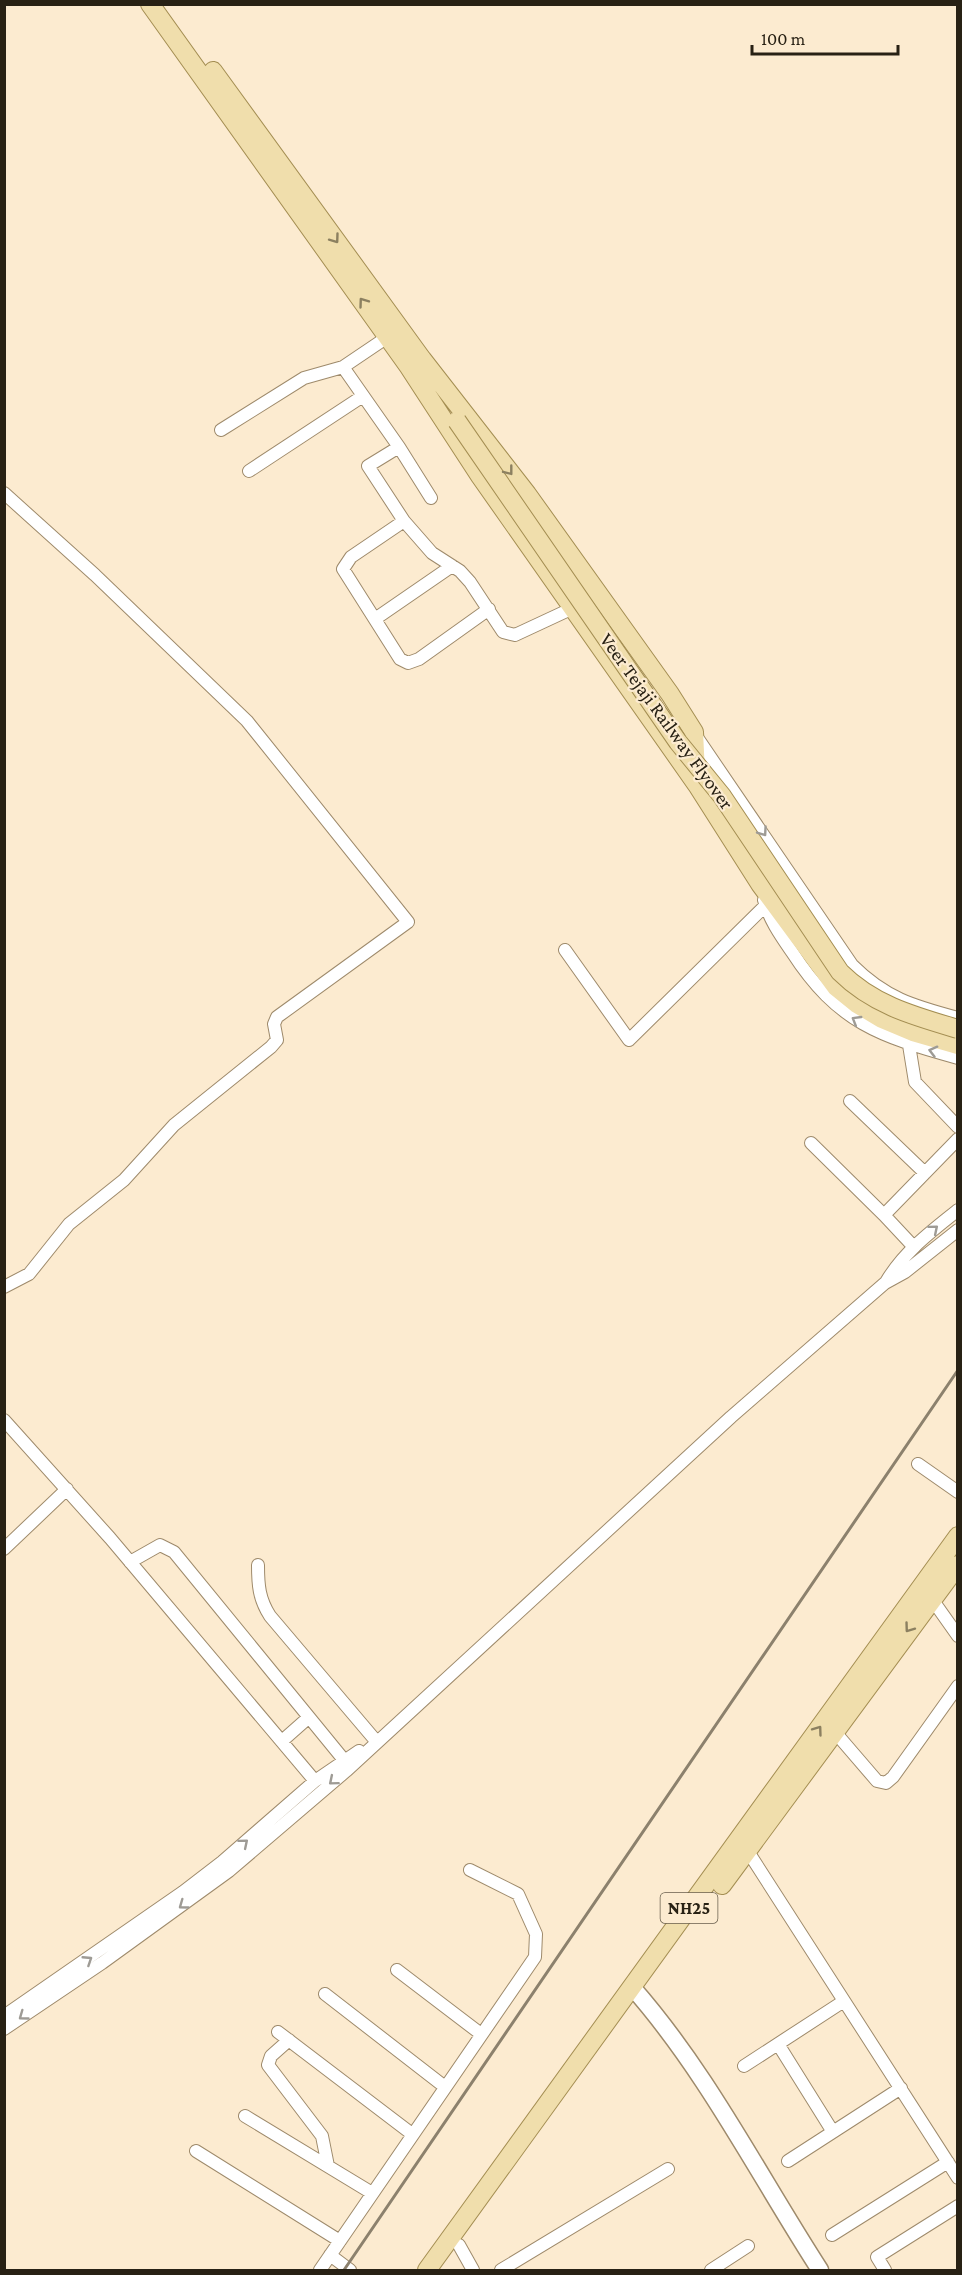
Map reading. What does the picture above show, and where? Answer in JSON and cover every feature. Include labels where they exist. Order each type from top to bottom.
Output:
[{"type":"main road","points":[[150,4],[416,363],[527,494],[670,694],[694,732],[697,785]]},
{"type":"main road","points":[[164,4],[416,363],[480,476],[697,785],[760,884],[836,987],[857,1004],[913,1032],[957,1046]]},
{"type":"main road","name":"Veer Tejaji Railway Flyover","points":[[416,363],[678,742],[722,796],[840,972],[855,987],[890,1008],[957,1029]]},
{"type":"main road","name":"NH25","points":[[440,2271],[636,1991],[747,1850],[834,1731],[927,1592],[955,1540]]},
{"type":"main road","name":"NH25","points":[[427,2271],[636,1991],[927,1592],[957,1565]]},
{"type":"street","points":[[220,430],[304,378],[343,367],[383,340]]},
{"type":"street","points":[[343,367],[399,447],[431,498]]},
{"type":"street","points":[[249,471],[363,396]]},
{"type":"street","points":[[399,447],[368,466],[405,521],[432,553],[470,582],[503,632],[515,635],[573,608]]},
{"type":"street","points":[[4,493],[95,575],[247,721],[408,922],[277,1017],[274,1024],[277,1040],[271,1047],[174,1125],[124,1180],[69,1224],[29,1274],[4,1287]]},
{"type":"street","points":[[405,521],[351,557],[343,569],[400,659],[408,663],[419,659],[489,609]]},
{"type":"street","points":[[375,619],[452,566]]},
{"type":"street","points":[[694,732],[852,965],[870,983],[888,995],[912,1006],[957,1018]]},
{"type":"street","points":[[760,884],[765,906],[808,977],[825,997],[873,1030],[909,1045],[957,1058]]},
{"type":"street","points":[[565,950],[629,1040],[765,906]]},
{"type":"street","points":[[909,1045],[915,1082],[957,1127]]},
{"type":"street","points":[[850,1101],[925,1173]]},
{"type":"street","points":[[884,1215],[957,1139]]},
{"type":"street","points":[[811,1143],[913,1246]]},
{"type":"street","points":[[885,1283],[897,1263],[913,1246],[957,1210]]},
{"type":"street","points":[[4,2030],[102,1963],[229,1871],[346,1771],[731,1417],[885,1283],[905,1272],[957,1230]]},
{"type":"street","points":[[4,1420],[130,1562],[315,1781]]},
{"type":"street","points":[[918,1464],[957,1492]]},
{"type":"street","points":[[4,1549],[67,1489]]},
{"type":"street","points":[[130,1562],[160,1545],[174,1552],[344,1760]]},
{"type":"street","points":[[258,1565],[258,1588],[262,1603],[270,1616],[376,1741]]},
{"type":"street","points":[[927,1592],[957,1636]]},
{"type":"street","points":[[834,1731],[877,1781],[885,1783],[893,1777],[957,1686]]},
{"type":"street","points":[[282,1741],[308,1718]]},
{"type":"street","points":[[4,2016],[183,1892],[222,1863],[315,1781],[376,1741]]},
{"type":"street","points":[[747,1850],[957,2178]]},
{"type":"street","points":[[320,2271],[535,1957],[536,1934],[518,1894],[470,1870]]},
{"type":"street","points":[[397,1970],[481,2034]]},
{"type":"street","points":[[636,1991],[657,2015],[717,2105],[820,2271]]},
{"type":"street","points":[[325,1994],[445,2087]]},
{"type":"street","points":[[744,2066],[844,2001]]},
{"type":"street","points":[[278,2032],[412,2134]]},
{"type":"street","points":[[289,2040],[271,2056],[268,2065],[322,2136],[327,2166]]},
{"type":"street","points":[[778,2044],[833,2132]]},
{"type":"street","points":[[788,2161],[901,2088]]},
{"type":"street","points":[[245,2116],[372,2193]]},
{"type":"street","points":[[196,2151],[340,2241]]},
{"type":"street","points":[[832,2235],[948,2162]]},
{"type":"street","points":[[501,2271],[668,2169]]},
{"type":"street","points":[[885,2271],[877,2257],[957,2206]]},
{"type":"street","points":[[459,2245],[473,2271]]},
{"type":"street","points":[[711,2271],[748,2246]]},
{"type":"street","points":[[330,2255],[350,2271]]},
{"type":"railway","points":[[344,2270],[958,1370]]}]
